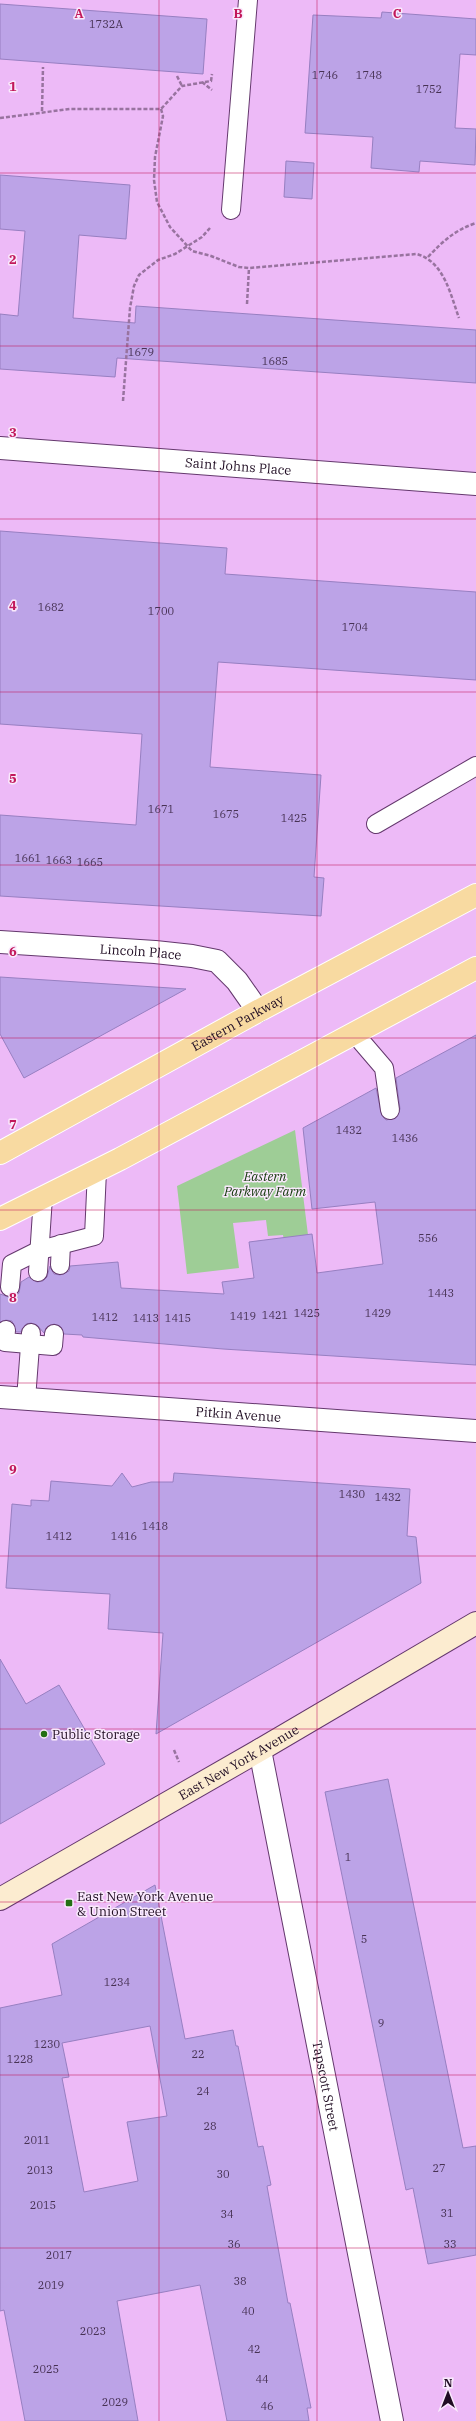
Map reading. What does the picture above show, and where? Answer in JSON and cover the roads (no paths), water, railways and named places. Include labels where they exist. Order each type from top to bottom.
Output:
[{"type":"main road","name":"Eastern Parkway","points":[[2,1148],[476,895]]},
{"type":"main road","points":[[0,1219],[97,1171],[354,1033],[470,975]]},
{"type":"main road","name":"East New York Avenue","points":[[0,1899],[260,1750],[476,1623]]},
{"type":"street","name":"Saint Johns Place","points":[[0,448],[476,484]]},
{"type":"street","name":"Lincoln Place","points":[[0,942],[155,952],[192,956],[217,961],[237,981],[258,1011]]},
{"type":"street","name":"Pitkin Avenue","points":[[0,1397],[476,1431]]},
{"type":"street","name":"Tapscott Street","points":[[260,1750],[392,2421]]},
{"type":"lane","points":[[231,210],[248,0]]},
{"type":"lane","points":[[376,824],[476,766]]},
{"type":"lane","points":[[354,1033],[384,1068],[390,1110]]},
{"type":"lane","points":[[7,1274],[40,1250],[94,1236],[97,1171]]},
{"type":"lane","points":[[38,1272],[43,1197]]},
{"type":"lane","points":[[60,1265],[61,1244]]},
{"type":"lane","points":[[4,1337],[31,1339],[53,1346],[54,1334]]},
{"type":"lane","points":[[26,1399],[31,1339]]},
{"type":"place","name":"Public Storage","points":[[44,1734]]},
{"type":"place","name":"East New York Avenue & Union Street","points":[[69,1903]]},
{"type":"park label","name":"Eastern Parkway Farm","points":[[265,1184]]}]
